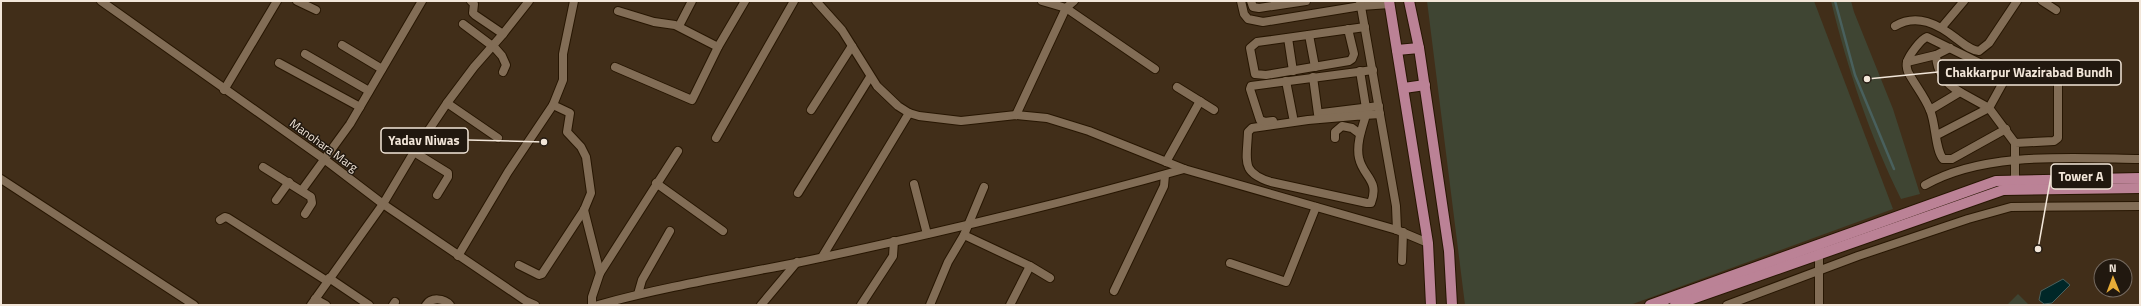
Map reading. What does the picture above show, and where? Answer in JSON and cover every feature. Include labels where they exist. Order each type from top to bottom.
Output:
[{"type":"main road","points":[[1409,1],[1422,66],[1449,250],[1452,305]]},
{"type":"main road","points":[[1390,2],[1428,243],[1431,305]]},
{"type":"main road","points":[[1397,50],[1419,48]]},
{"type":"main road","points":[[1404,88],[1425,85]]},
{"type":"main road","points":[[1675,305],[1977,187],[1996,181],[2140,178]]},
{"type":"main road","points":[[1650,305],[2003,190],[2140,188]]},
{"type":"street","name":"Manohara Marg","points":[[101,1],[224,90],[324,159],[383,204],[458,256],[526,301],[535,305]]},
{"type":"street","points":[[224,90],[277,1]]},
{"type":"street","points":[[297,1],[316,10]]},
{"type":"street","points":[[302,190],[350,124],[422,1]]},
{"type":"street","points":[[471,1],[474,4],[473,13],[503,34]]},
{"type":"street","points":[[326,305],[313,302],[383,204],[414,152],[447,103],[474,67],[503,34],[528,1]]},
{"type":"street","points":[[458,256],[508,172],[553,105],[563,80],[564,54],[574,1]]},
{"type":"street","points":[[679,26],[692,1]]},
{"type":"street","points":[[616,67],[692,100],[718,47],[745,1]]},
{"type":"street","points":[[716,138],[794,1]]},
{"type":"street","points":[[816,1],[842,30],[870,77],[885,96],[909,113],[961,121],[1016,115],[1047,118],[1089,132],[1184,169],[1400,231],[1428,243]]},
{"type":"street","points":[[1042,1],[1054,2],[1066,8],[1155,69]]},
{"type":"street","points":[[1016,115],[1066,8],[1074,1]]},
{"type":"street","points":[[1241,1],[1244,14],[1248,19],[1263,22],[1361,4],[1390,2]]},
{"type":"street","points":[[1251,1],[1254,7],[1259,8],[1306,1]]},
{"type":"street","points":[[1942,27],[1964,1]]},
{"type":"street","points":[[1895,26],[1903,21],[1914,19],[1942,27],[1969,47],[1979,50],[1989,43],[2016,1]]},
{"type":"street","points":[[2042,1],[2056,10]]},
{"type":"street","points":[[1361,4],[1400,231],[1402,261]]},
{"type":"street","points":[[618,11],[654,22],[668,23],[679,26],[718,47]]},
{"type":"street","points":[[463,24],[492,46],[506,61],[503,72]]},
{"type":"street","points":[[1348,29],[1354,54],[1352,59],[1293,71],[1259,76],[1255,74],[1250,48],[1257,42],[1365,26]]},
{"type":"street","points":[[1309,35],[1314,67]]},
{"type":"street","points":[[1288,38],[1293,71]]},
{"type":"street","points":[[2006,129],[1952,159],[1947,160],[1940,155],[1937,135],[1930,110],[1908,72],[1907,62],[1924,38],[1931,38],[1996,71],[2052,69],[2058,76],[2058,138],[2054,141],[2015,143]]},
{"type":"street","points":[[342,45],[382,70]]},
{"type":"street","points":[[811,110],[852,46]]},
{"type":"street","points":[[1907,62],[1936,55],[1950,48]]},
{"type":"street","points":[[305,54],[369,91]]},
{"type":"street","points":[[1936,55],[1940,72],[1947,84],[1989,108],[2015,143],[2015,180]]},
{"type":"street","points":[[279,63],[360,107]]},
{"type":"street","points":[[1373,70],[1254,85],[1250,86],[1250,89],[1260,120],[1265,122],[1318,114],[1379,110]]},
{"type":"street","points":[[1937,135],[1989,108],[2010,70]]},
{"type":"street","points":[[1360,71],[1366,111],[1360,134],[1358,157],[1363,170],[1372,181],[1375,193],[1371,203],[1367,204],[1271,182],[1256,177],[1250,172],[1247,164],[1248,132],[1252,128],[1366,111]]},
{"type":"street","points":[[798,193],[870,77]]},
{"type":"street","points":[[1313,77],[1318,114]]},
{"type":"street","points":[[1286,81],[1293,117]]},
{"type":"street","points":[[1177,87],[1214,110]]},
{"type":"street","points":[[1930,110],[1960,92]]},
{"type":"street","points":[[1166,162],[1200,101]]},
{"type":"street","points":[[447,103],[498,138]]},
{"type":"street","points":[[519,265],[539,276],[542,274],[584,210],[590,197],[591,186],[586,157],[581,148],[567,132],[570,113],[553,105]]},
{"type":"street","points":[[822,257],[909,113]]},
{"type":"street","points":[[1335,138],[1335,132],[1342,126],[1352,128],[1360,134]]},
{"type":"street","points":[[592,305],[592,297],[600,273],[656,183],[678,151]]},
{"type":"street","points":[[414,152],[448,173],[448,177],[437,195]]},
{"type":"street","points":[[1925,185],[1950,173],[1973,165],[2061,158],[2140,159]]},
{"type":"street","points":[[263,167],[302,190],[313,200],[305,214]]},
{"type":"street","points":[[598,305],[638,294],[822,257],[968,225],[1184,169]]},
{"type":"street","points":[[1114,291],[1164,186],[1165,175]]},
{"type":"street","points":[[1,179],[194,305]]},
{"type":"street","points":[[276,200],[289,182]]},
{"type":"street","points":[[656,183],[723,231]]},
{"type":"street","points":[[914,184],[927,234]]},
{"type":"street","points":[[930,305],[948,262],[964,235],[984,187]]},
{"type":"street","points":[[1727,305],[1924,234],[2011,207],[2140,206]]},
{"type":"street","points":[[1230,263],[1286,282],[1316,207]]},
{"type":"street","points":[[584,210],[600,273]]},
{"type":"street","points":[[220,220],[225,217],[228,218],[369,305]]},
{"type":"street","points":[[638,294],[642,280],[670,231]]},
{"type":"street","points":[[964,235],[1030,266],[1050,278]]},
{"type":"street","points":[[861,305],[893,256],[894,241]]},
{"type":"street","points":[[1819,250],[1819,305]]},
{"type":"street","points":[[761,305],[797,262]]},
{"type":"street","points":[[1010,305],[1030,266]]},
{"type":"street","points":[[426,305],[432,300],[438,300],[447,302],[450,305]]},
{"type":"green space","points":[[1427,1],[1814,1],[1893,209],[1630,305],[1465,305]]},
{"type":"green space","points":[[1831,1],[1851,1],[1893,109],[1920,194],[1901,199],[1860,102]]},
{"type":"green space","points":[[2018,294],[2029,305],[2007,305]]},
{"type":"water","points":[[2063,279],[2070,285],[2052,303],[2044,304],[2039,300],[2041,291]]},
{"type":"waterway","points":[[1835,1],[1855,75],[1894,169]]},
{"type":"place","name":"Chakkarpur Wazirabad Bundh","points":[[1867,79]]},
{"type":"place","name":"Yadav Niwas","points":[[544,142]]},
{"type":"place","name":"Tower A","points":[[2038,249]]}]
